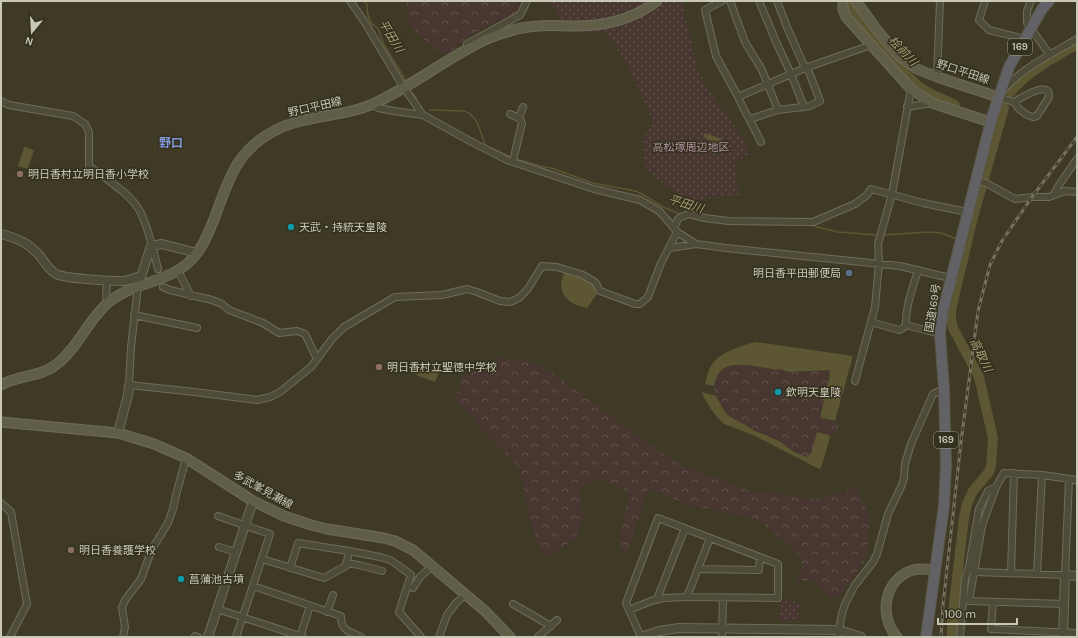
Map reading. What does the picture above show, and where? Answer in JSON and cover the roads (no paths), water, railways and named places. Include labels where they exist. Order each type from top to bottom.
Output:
[{"type":"highway","name":"国道169号","points":[[926,637],[944,506],[946,465],[944,389],[940,334],[942,315],[975,180],[998,96],[1009,67],[1042,9],[1049,1]]},
{"type":"main road","name":"野口平田線","points":[[1,385],[8,381],[30,376],[57,364],[71,350],[87,327],[108,302],[138,286],[178,271],[190,262],[204,242],[232,172],[240,158],[255,142],[274,130],[293,123],[343,113],[373,104],[404,88],[452,58],[488,39],[519,29],[543,26],[598,25],[616,22],[640,13],[657,1]]},
{"type":"main road","name":"野口平田線","points":[[856,1],[877,30],[899,56],[917,69],[937,77],[998,96]]},
{"type":"main road","points":[[842,3],[846,16],[911,89],[932,103],[990,122]]},
{"type":"main road","name":"多武峯見瀬線","points":[[1,422],[118,433],[154,444],[186,458],[253,501],[284,516],[311,526],[395,541],[413,550],[466,594],[499,624],[510,637]]},
{"type":"main road","points":[[895,635],[887,621],[885,613],[887,598],[894,584],[903,575],[914,570],[934,570]]},
{"type":"street","points":[[350,1],[364,21],[404,88],[423,115]]},
{"type":"street","points":[[452,58],[455,51],[520,15],[527,1]]},
{"type":"street","points":[[722,1],[705,10],[716,56],[738,97],[746,116],[750,119],[761,142]]},
{"type":"street","points":[[730,1],[745,42],[762,70],[778,110]]},
{"type":"street","points":[[759,1],[777,44],[792,74],[804,107]]},
{"type":"street","points":[[750,119],[778,110],[810,106],[820,101],[809,72],[805,68],[786,27],[777,1]]},
{"type":"street","points":[[937,77],[940,1]]},
{"type":"street","points":[[985,1],[979,20],[989,30],[1025,39]]},
{"type":"street","points":[[1031,1],[1027,11],[1026,20],[1050,55]]},
{"type":"street","points":[[1014,102],[1039,89],[1046,90],[1050,94],[1048,100],[1037,116],[1033,117],[1027,115],[1019,109],[1014,102],[998,96],[1017,76],[1077,39]]},
{"type":"street","points":[[738,97],[805,68],[871,45]]},
{"type":"street","points":[[854,381],[875,307],[879,236],[892,194],[911,89]]},
{"type":"street","points":[[1,101],[9,105],[73,116],[85,124],[89,132],[89,166],[132,199],[139,208],[158,269]]},
{"type":"street","points":[[907,107],[932,103]]},
{"type":"street","points":[[373,104],[378,108],[423,115],[490,151],[594,189],[640,200],[659,211],[675,230],[696,244]]},
{"type":"street","points":[[519,118],[523,107]]},
{"type":"street","points":[[510,114],[519,118],[522,123],[513,159]]},
{"type":"street","points":[[1054,194],[1077,159]]},
{"type":"street","points":[[975,180],[986,182],[1015,199],[1049,197],[1065,191],[1077,192]]},
{"type":"street","points":[[129,385],[257,400],[270,397],[280,392],[311,367],[332,339],[344,327],[395,297],[442,295],[467,289],[500,301],[510,302],[519,298],[527,290],[542,266],[557,267],[589,277],[595,282],[600,291],[635,304],[640,304],[648,297],[661,263],[669,248],[678,220],[689,214],[728,221],[812,222],[855,204],[867,195],[871,188],[923,203],[967,212]]},
{"type":"street","points":[[1,234],[17,238],[28,245],[56,274],[71,277],[125,281],[141,276]]},
{"type":"street","points":[[152,246],[162,244],[197,253]]},
{"type":"street","points":[[669,248],[696,244],[740,250],[878,263],[900,266],[950,278]]},
{"type":"street","points":[[118,433],[128,395],[134,315],[138,286],[152,246]]},
{"type":"street","points":[[906,325],[905,319],[918,270]]},
{"type":"street","points":[[178,271],[191,296]]},
{"type":"street","points":[[107,280],[106,297],[108,302]]},
{"type":"street","points":[[163,287],[191,296],[212,300],[222,304],[229,310],[263,323],[279,333],[296,331],[302,332],[317,359]]},
{"type":"street","points":[[134,315],[197,328]]},
{"type":"street","points":[[870,322],[899,330],[906,325]]},
{"type":"street","points":[[906,325],[940,334]]},
{"type":"street","points":[[838,634],[842,613],[846,602],[855,585],[873,562],[877,554],[888,514],[904,478],[905,464],[910,444],[933,394],[944,389]]},
{"type":"street","points":[[123,637],[126,627],[122,608],[125,600],[141,579],[152,549],[168,523],[186,458]]},
{"type":"street","points":[[1064,604],[969,601],[982,526],[996,487],[1004,473],[1042,475],[1077,480]]},
{"type":"street","points":[[1011,573],[1014,473]]},
{"type":"street","points":[[1037,574],[1042,475]]},
{"type":"street","points":[[1063,635],[1069,479]]},
{"type":"street","points":[[960,637],[965,579],[969,567],[979,510],[988,491],[996,487]]},
{"type":"street","points":[[208,637],[253,501]]},
{"type":"street","points":[[1,503],[11,512],[27,604],[10,637]]},
{"type":"street","points":[[218,516],[270,534],[236,637]]},
{"type":"street","points":[[629,610],[657,599],[687,597],[778,598],[778,564],[658,518],[626,603],[629,610],[641,637],[668,629],[723,628],[783,633],[838,634],[861,637]]},
{"type":"street","points":[[657,599],[684,528]]},
{"type":"street","points":[[687,597],[710,538]]},
{"type":"street","points":[[290,568],[298,543],[349,551],[390,560],[411,575],[398,612],[420,637]]},
{"type":"street","points":[[219,547],[236,552]]},
{"type":"street","points":[[262,559],[324,578],[346,566],[349,551]]},
{"type":"street","points":[[698,569],[759,570],[760,557]]},
{"type":"street","points":[[346,563],[382,571]]},
{"type":"street","points":[[413,588],[420,577],[432,566]]},
{"type":"street","points":[[975,572],[1077,576]]},
{"type":"street","points":[[253,586],[341,616],[341,623],[344,628],[361,637]]},
{"type":"street","points":[[441,637],[447,615],[466,594]]},
{"type":"street","points":[[328,612],[333,595]]},
{"type":"street","points":[[722,637],[723,598]]},
{"type":"street","points":[[992,602],[991,629],[1063,635],[1077,633]]},
{"type":"street","points":[[513,604],[551,626]]},
{"type":"street","points":[[217,608],[301,637],[310,606]]},
{"type":"street","points":[[538,637],[557,620]]},
{"type":"waterway","name":"平田川","points":[[363,1],[367,4],[370,21],[378,28],[383,43],[406,81]]},
{"type":"waterway","name":"桧前川","points":[[844,1],[882,49],[918,86],[927,92],[955,105]]},
{"type":"waterway","name":"高取川","points":[[1011,92],[1033,71],[1077,44]]},
{"type":"waterway","name":"平田川","points":[[410,90],[417,99]]},
{"type":"waterway","name":"高取川","points":[[952,637],[952,621],[964,518],[967,504],[973,491],[989,472],[991,466],[993,438],[979,377],[953,328],[951,310],[973,217],[1004,108]]},
{"type":"waterway","name":"平田川","points":[[429,110],[464,111],[469,113],[476,121],[485,145],[513,158]]},
{"type":"waterway","name":"平田川","points":[[516,159],[551,168],[593,183],[635,191],[663,207],[682,215]]},
{"type":"waterway","name":"平田川","points":[[809,225],[838,232],[878,235]]},
{"type":"waterway","name":"平田川","points":[[882,235],[930,232],[941,233],[957,239]]},
{"type":"railway","points":[[941,637],[943,605],[961,442],[978,311],[990,265],[1002,241],[1032,197],[1077,137]]},
{"type":"place","name":"明日香村立明日香小学校","points":[[20,174]]},
{"type":"place","name":"天武・持統天皇陵","points":[[291,227]]},
{"type":"place","name":"明日香平田郵便局","points":[[849,273]]},
{"type":"place","name":"明日香村立聖徳中学校","points":[[379,367]]},
{"type":"place","name":"欽明天皇陵","points":[[778,392]]},
{"type":"place","name":"明日香養護学校","points":[[71,550]]},
{"type":"place","name":"菖蒲池古墳","points":[[181,579]]},
{"type":"district","name":"野口","points":[[171,143]]},
{"type":"park label","name":"高松塚周辺地区","points":[[691,147]]}]
